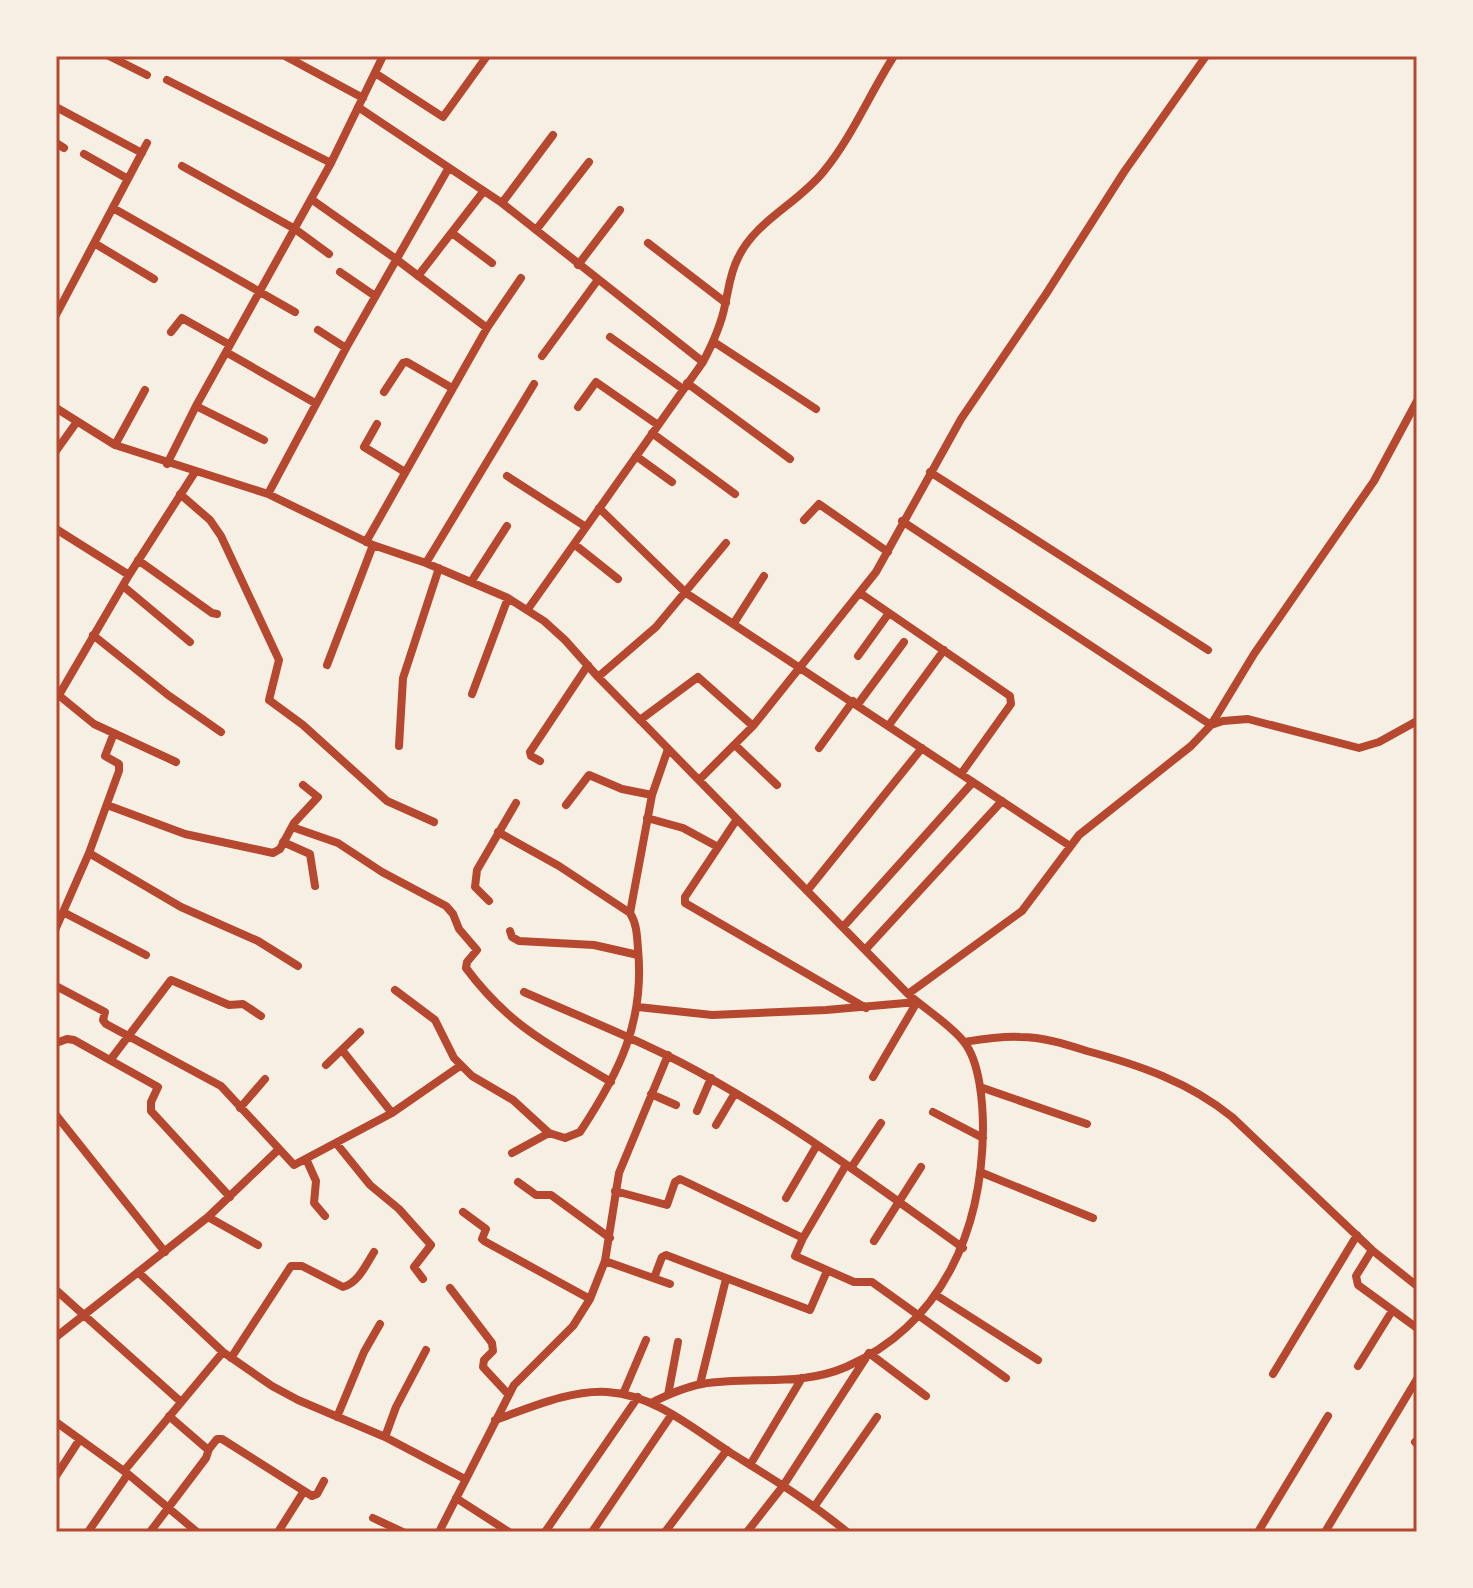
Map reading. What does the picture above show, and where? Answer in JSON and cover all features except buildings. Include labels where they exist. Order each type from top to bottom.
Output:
[{"type":"street","points":[[109,56],[147,75]]},
{"type":"street","points":[[285,56],[360,103],[448,169],[502,203],[703,362]]},
{"type":"street","points":[[167,464],[331,163],[383,56]]},
{"type":"street","points":[[375,73],[443,117],[487,56]]},
{"type":"street","points":[[528,609],[703,362],[714,342],[737,258],[750,238],[807,190],[825,170],[894,56]]},
{"type":"street","points":[[699,780],[753,726],[860,593],[888,552],[902,521],[961,419],[1124,172],[1206,56]]},
{"type":"street","points":[[167,80],[331,163]]},
{"type":"street","points":[[56,107],[142,153]]},
{"type":"street","points":[[502,203],[553,135]]},
{"type":"street","points":[[56,315],[147,143]]},
{"type":"street","points":[[84,154],[128,179]]},
{"type":"street","points":[[536,230],[589,162]]},
{"type":"street","points":[[182,166],[295,229],[329,254]]},
{"type":"street","points":[[268,494],[315,403],[448,169]]},
{"type":"street","points":[[418,276],[483,192]]},
{"type":"street","points":[[311,199],[487,328]]},
{"type":"street","points":[[113,208],[295,312]]},
{"type":"street","points":[[578,265],[620,210]]},
{"type":"street","points":[[452,233],[492,263]]},
{"type":"street","points":[[94,243],[154,279]]},
{"type":"street","points":[[648,243],[726,303]]},
{"type":"street","points":[[340,272],[375,296]]},
{"type":"street","points":[[327,665],[369,544],[405,472],[487,328],[521,278]]},
{"type":"street","points":[[542,356],[597,281]]},
{"type":"street","points":[[171,332],[182,318],[315,403]]},
{"type":"street","points":[[318,330],[346,348]]},
{"type":"street","points":[[610,337],[790,459]]},
{"type":"street","points":[[714,342],[816,409]]},
{"type":"street","points":[[384,392],[407,362],[452,388]]},
{"type":"street","points":[[578,407],[596,382],[735,494]]},
{"type":"street","points":[[426,563],[534,384]]},
{"type":"street","points":[[115,445],[145,390]]},
{"type":"street","points":[[908,994],[1022,911],[1079,835],[1191,746],[1211,725],[1254,654],[1374,481],[1417,401]]},
{"type":"street","points":[[196,406],[264,440]]},
{"type":"street","points":[[56,408],[115,445],[268,494],[369,544],[439,568],[528,609],[565,640],[908,994],[964,1042],[980,1087],[983,1138],[980,1172],[963,1248],[936,1295],[918,1316],[869,1353],[848,1366],[826,1374],[700,1384],[651,1403]]},
{"type":"street","points":[[56,451],[76,423]]},
{"type":"street","points":[[377,424],[364,447],[405,472]]},
{"type":"street","points":[[636,456],[672,482]]},
{"type":"street","points":[[176,762],[89,720],[58,694],[195,472]]},
{"type":"street","points":[[930,472],[1208,650]]},
{"type":"street","points":[[507,476],[586,527]]},
{"type":"street","points":[[180,494],[210,520],[221,536],[279,660],[269,700],[303,725],[387,801],[434,822]]},
{"type":"street","points":[[804,520],[819,504],[888,552]]},
{"type":"street","points":[[599,508],[686,593],[1070,846]]},
{"type":"street","points":[[902,521],[1211,725]]},
{"type":"street","points":[[471,582],[507,526]]},
{"type":"street","points":[[56,529],[129,575]]},
{"type":"street","points":[[598,677],[656,627],[726,543]]},
{"type":"street","points":[[574,544],[618,579]]},
{"type":"street","points":[[138,560],[217,614]]},
{"type":"street","points":[[399,746],[403,678],[439,568]]},
{"type":"street","points":[[734,623],[764,576]]},
{"type":"street","points":[[123,586],[190,642]]},
{"type":"street","points":[[860,593],[1012,700],[961,774]]},
{"type":"street","points":[[472,694],[508,598]]},
{"type":"street","points":[[858,656],[889,613]]},
{"type":"street","points":[[93,635],[168,695],[221,732]]},
{"type":"street","points":[[819,748],[904,642]]},
{"type":"street","points":[[889,725],[944,650]]},
{"type":"street","points":[[540,761],[530,752],[588,665]]},
{"type":"street","points":[[640,720],[698,677],[753,726]]},
{"type":"street","points":[[1211,725],[1248,719],[1359,748],[1369,747],[1417,721]]},
{"type":"street","points":[[56,928],[89,853],[119,771],[119,764],[105,756],[114,733]]},
{"type":"street","points":[[735,745],[777,785]]},
{"type":"street","points":[[807,891],[922,748]]},
{"type":"street","points":[[630,913],[652,795],[668,749]]},
{"type":"street","points":[[566,805],[589,775],[622,789],[652,795]]},
{"type":"street","points":[[843,927],[973,782]]},
{"type":"street","points":[[107,805],[185,834],[264,852],[277,852],[292,827],[318,797],[303,785]]},
{"type":"street","points":[[865,950],[1002,801]]},
{"type":"street","points":[[489,901],[475,887],[474,880],[516,803]]},
{"type":"street","points":[[647,818],[683,828],[718,847]]},
{"type":"street","points":[[737,819],[685,897],[685,903],[866,1008]]},
{"type":"street","points":[[292,827],[338,843],[382,872],[446,906],[459,929],[477,950],[467,962],[468,971],[504,1013],[519,1026],[611,1082]]},
{"type":"street","points":[[395,990],[435,1020],[460,1066],[513,1100],[549,1133],[565,1138],[580,1132],[611,1082],[638,1007],[641,981],[636,926],[630,913],[559,866],[498,832]]},
{"type":"street","points":[[283,842],[310,854],[315,886]]},
{"type":"street","points":[[89,853],[181,907],[258,941],[298,966]]},
{"type":"street","points":[[60,915],[146,955]]},
{"type":"street","points":[[510,931],[512,937],[519,941],[594,945],[638,955]]},
{"type":"street","points":[[111,1059],[171,980],[229,1005],[243,1004],[261,1016]]},
{"type":"street","points":[[56,986],[105,1012],[104,1022],[221,1086],[294,1165],[307,1161],[392,1113],[460,1066]]},
{"type":"street","points":[[524,992],[668,1055],[711,1078],[817,1145],[963,1248]]},
{"type":"street","points":[[638,1007],[695,1015],[866,1008],[917,1002]]},
{"type":"street","points":[[873,1077],[917,1002]]},
{"type":"street","points":[[326,1065],[360,1032]]},
{"type":"street","points":[[964,1042],[993,1037],[1051,1040],[1157,1073],[1184,1085],[1232,1117],[1372,1250],[1417,1286]]},
{"type":"street","points":[[56,1043],[74,1040],[158,1087],[151,1102],[151,1111],[230,1197]]},
{"type":"street","points":[[342,1050],[392,1113]]},
{"type":"street","points":[[439,1532],[508,1394],[521,1375],[573,1326],[590,1299],[605,1261],[615,1191],[624,1155],[668,1055]]},
{"type":"street","points":[[697,1111],[711,1078]]},
{"type":"street","points":[[240,1108],[265,1079]]},
{"type":"street","points":[[980,1087],[1087,1124]]},
{"type":"street","points":[[716,1125],[735,1093]]},
{"type":"street","points":[[651,1094],[676,1105]]},
{"type":"street","points":[[933,1112],[983,1138]]},
{"type":"street","points":[[56,1115],[165,1252]]},
{"type":"street","points":[[881,1123],[848,1167],[795,1256],[854,1282],[872,1282],[1006,1378]]},
{"type":"street","points":[[512,1153],[549,1133]]},
{"type":"street","points":[[336,1143],[370,1185],[399,1209],[431,1245],[414,1267],[423,1279]]},
{"type":"street","points":[[786,1198],[817,1145]]},
{"type":"street","points":[[56,1337],[208,1217],[278,1150]]},
{"type":"street","points":[[307,1161],[316,1181],[314,1203],[325,1216]]},
{"type":"street","points":[[874,1241],[921,1167]]},
{"type":"street","points":[[980,1172],[1093,1218]]},
{"type":"street","points":[[615,1191],[667,1205],[675,1182],[680,1179],[803,1238]]},
{"type":"street","points":[[518,1182],[536,1195],[551,1195],[610,1238]]},
{"type":"street","points":[[463,1212],[486,1229],[483,1240],[590,1299]]},
{"type":"street","points":[[208,1217],[258,1245]]},
{"type":"street","points":[[1273,1374],[1357,1235]]},
{"type":"street","points":[[1372,1250],[1356,1281],[1361,1288],[1417,1328]]},
{"type":"street","points":[[88,1532],[126,1472],[181,1402],[227,1355],[291,1266],[302,1266],[343,1287],[356,1280],[374,1252]]},
{"type":"street","points":[[654,1278],[662,1257],[666,1255],[810,1310],[827,1271]]},
{"type":"street","points":[[605,1261],[670,1284]]},
{"type":"street","points":[[138,1272],[227,1355],[272,1386],[385,1437],[465,1479]]},
{"type":"street","points":[[700,1384],[726,1279]]},
{"type":"street","points":[[450,1288],[492,1343],[493,1351],[484,1360],[483,1367],[508,1394]]},
{"type":"street","points":[[56,1290],[181,1402]]},
{"type":"street","points":[[936,1295],[1038,1360]]},
{"type":"street","points":[[1358,1366],[1392,1311]]},
{"type":"street","points":[[337,1417],[364,1352],[380,1324]]},
{"type":"street","points":[[623,1394],[646,1340]]},
{"type":"street","points":[[668,1395],[678,1342]]},
{"type":"street","points":[[385,1437],[396,1407],[426,1350]]},
{"type":"street","points":[[869,1353],[926,1396]]},
{"type":"street","points":[[747,1532],[783,1486],[869,1353]]},
{"type":"street","points":[[750,1465],[802,1378]]},
{"type":"street","points":[[1325,1532],[1417,1379]]},
{"type":"street","points":[[495,1420],[579,1395],[602,1392],[638,1397],[672,1414],[783,1486],[843,1531]]},
{"type":"street","points":[[545,1532],[638,1397]]},
{"type":"street","points":[[592,1532],[672,1414]]},
{"type":"street","points":[[169,1416],[209,1449]]},
{"type":"street","points":[[1258,1532],[1328,1416]]},
{"type":"street","points":[[814,1507],[877,1417]]},
{"type":"street","points":[[56,1422],[126,1472],[190,1530]]},
{"type":"street","points":[[56,1476],[80,1439]]},
{"type":"street","points":[[150,1532],[217,1439],[222,1439],[314,1496],[324,1481]]},
{"type":"street","points":[[665,1532],[727,1450]]},
{"type":"street","points":[[281,1531],[304,1491]]},
{"type":"street","points":[[456,1498],[509,1532]]},
{"type":"street","points":[[373,1518],[403,1532]]}]
